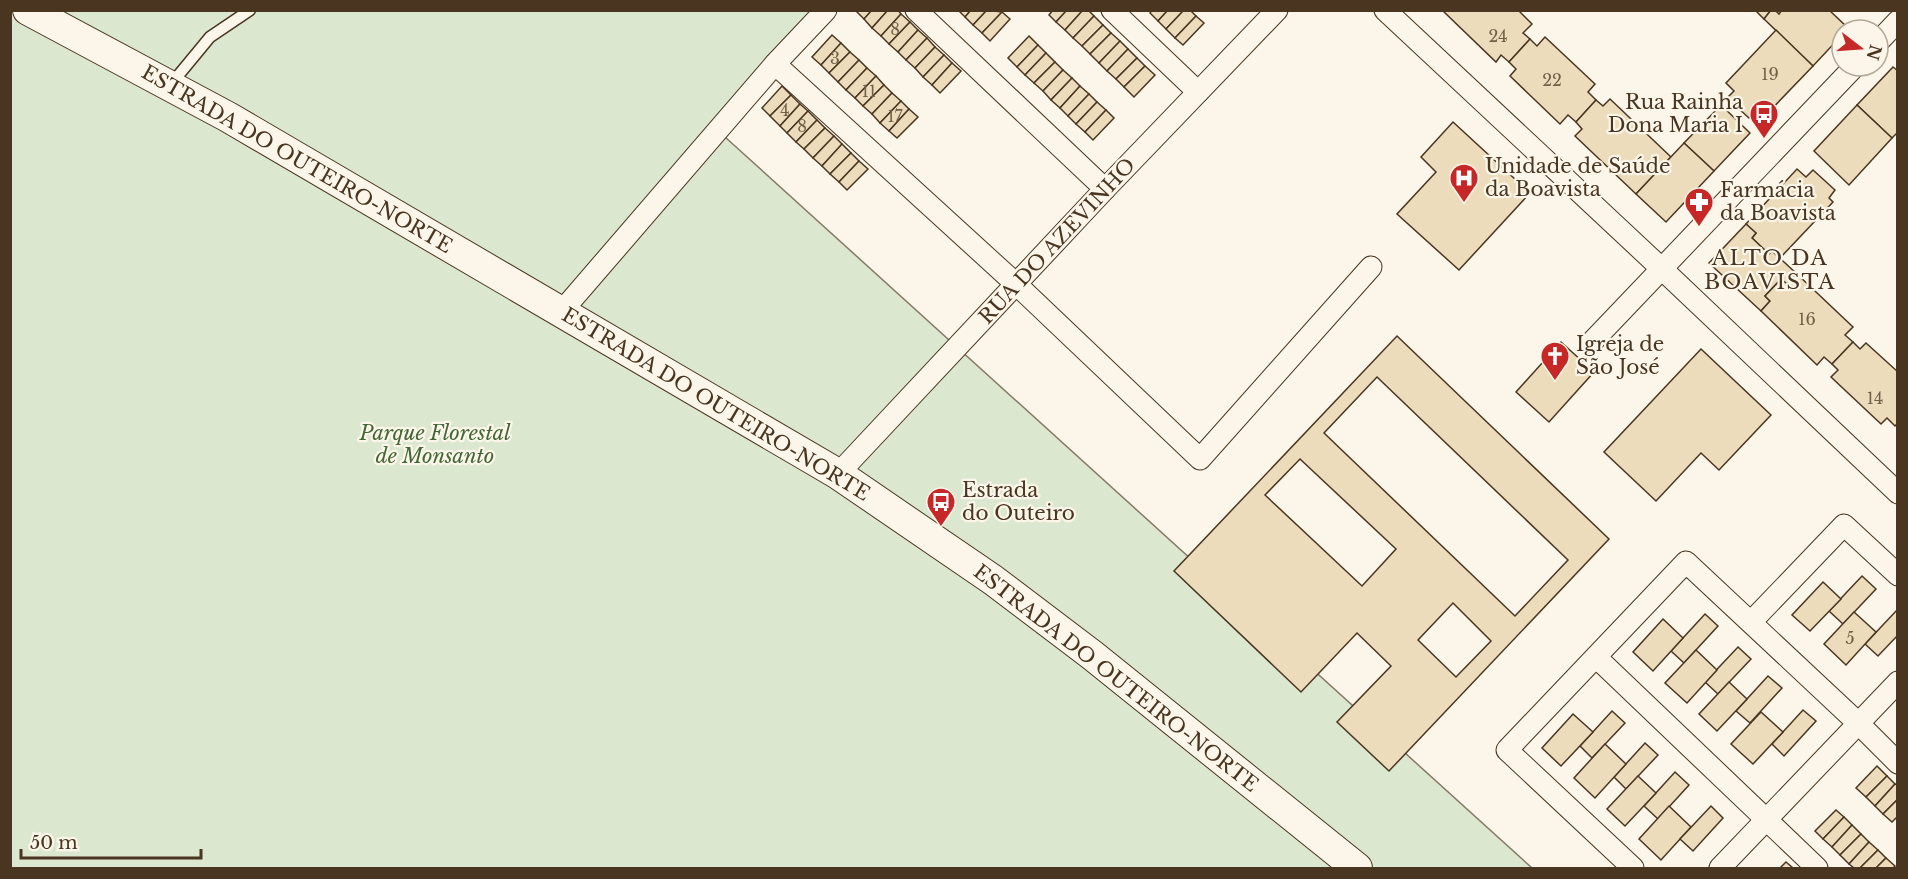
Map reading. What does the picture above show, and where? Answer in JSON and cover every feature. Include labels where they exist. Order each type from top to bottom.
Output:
[{"type":"street","name":"ESTRADA DO OUTEIRO-NORTE","points":[[28,10],[228,117],[562,310],[838,474],[993,580],[1092,655],[1357,868]]},
{"type":"street","points":[[562,310],[775,64],[826,10]]},
{"type":"street","points":[[916,10],[1105,189]]},
{"type":"street","points":[[1112,10],[1198,92]]},
{"type":"street","name":"RUA DO AZEVINHO","points":[[838,474],[1105,189],[1277,10]]},
{"type":"street","points":[[1385,10],[1898,493]]},
{"type":"street","points":[[1894,10],[1898,14]]},
{"type":"street","points":[[775,64],[1016,284],[1200,459],[1371,267]]},
{"type":"street","points":[[1590,344],[1844,78]]},
{"type":"street","points":[[1751,622],[1844,525],[1898,575]]},
{"type":"street","points":[[1633,868],[1507,750],[1686,562],[1898,763]]},
{"type":"street","points":[[1596,657],[1817,868]]},
{"type":"street","points":[[1720,868],[1898,682]]},
{"type":"lane","points":[[170,86],[210,37],[250,10]]},
{"type":"green space","name":"Parque Florestal de Monsanto","points":[[10,11],[831,11],[725,137],[1532,868],[11,868]]},
{"type":"building","points":[[855,10],[872,10],[864,19]]},
{"type":"building","points":[[872,10],[888,10],[872,28],[864,19]]},
{"type":"building","points":[[888,10],[898,10],[901,14],[881,36],[872,28]]},
{"type":"building","points":[[958,10],[971,10],[965,17]]},
{"type":"building","points":[[971,10],[987,10],[973,25],[965,17]]},
{"type":"building","points":[[987,10],[1002,12],[982,33],[973,25]]},
{"type":"building","points":[[1053,10],[1067,10],[1056,22],[1049,15]]},
{"type":"building","points":[[1067,10],[1083,10],[1065,30],[1056,22]]},
{"type":"building","points":[[1083,10],[1088,10],[1094,16],[1073,38],[1065,30]]},
{"type":"building","points":[[1152,10],[1168,10],[1158,21],[1150,13]]},
{"type":"building","points":[[1168,10],[1184,10],[1166,29],[1158,21]]},
{"type":"building","points":[[1184,10],[1190,10],[1196,16],[1175,38],[1166,29]]},
{"type":"building","points":[[1442,10],[1518,10],[1532,24],[1523,33],[1530,39],[1509,62],[1501,55],[1496,62]]},
{"type":"building","points":[[1755,10],[1771,10],[1764,19]]},
{"type":"building","points":[[1771,10],[1779,14],[1782,10],[1829,10],[1837,18],[1830,18],[1830,48],[1813,66],[1764,19]]},
{"type":"building","points":[[1002,12],[1010,19],[990,41],[982,33]]},
{"type":"building","points":[[901,14],[910,22],[889,44],[881,36]]},
{"type":"building","points":[[1094,16],[1103,25],[1082,46],[1073,38]]},
{"type":"building","points":[[1196,16],[1204,23],[1183,45],[1175,38]]},
{"type":"building","points":[[910,22],[918,30],[898,52],[889,44]]},
{"type":"building","points":[[1103,25],[1111,33],[1090,54],[1082,46]]},
{"type":"building","points":[[918,30],[927,38],[906,60],[898,52]]},
{"type":"building","points":[[1776,30],[1813,66],[1763,118],[1756,111],[1749,118],[1727,98],[1734,91],[1726,83]]},
{"type":"building","points":[[1111,33],[1120,41],[1099,63],[1090,54]]},
{"type":"building","points":[[832,35],[841,43],[821,65],[812,57]]},
{"type":"building","points":[[1029,36],[1038,45],[1017,67],[1008,58]]},
{"type":"building","points":[[1545,37],[1595,84],[1588,92],[1596,100],[1576,122],[1568,115],[1560,124],[1510,76],[1516,69],[1509,62],[1530,39],[1537,46]]},
{"type":"building","points":[[927,38],[935,47],[915,68],[906,60]]},
{"type":"building","points":[[1120,41],[1128,49],[1107,71],[1099,63]]},
{"type":"building","points":[[841,43],[850,52],[829,73],[821,65]]},
{"type":"building","points":[[1038,45],[1046,53],[1025,75],[1017,67]]},
{"type":"building","points":[[935,47],[944,55],[923,77],[915,68]]},
{"type":"building","points":[[1128,49],[1137,58],[1116,79],[1107,71]]},
{"type":"building","points":[[850,52],[859,60],[838,82],[829,73]]},
{"type":"building","points":[[1046,53],[1055,62],[1034,83],[1025,75]]},
{"type":"building","points":[[944,55],[952,63],[932,85],[923,77]]},
{"type":"building","points":[[1137,58],[1145,66],[1124,87],[1116,79]]},
{"type":"building","points":[[859,60],[867,68],[846,90],[838,82]]},
{"type":"building","points":[[1055,62],[1063,70],[1043,91],[1034,83]]},
{"type":"building","points":[[952,63],[961,71],[940,93],[932,85]]},
{"type":"building","points":[[1145,66],[1155,75],[1134,97],[1124,87]]},
{"type":"building","points":[[1893,67],[1898,71],[1898,132],[1892,138],[1857,105],[1883,78],[1890,78],[1890,70]]},
{"type":"building","points":[[867,68],[876,76],[855,98],[846,90]]},
{"type":"building","points":[[1063,70],[1072,78],[1051,100],[1043,91]]},
{"type":"building","points":[[876,76],[884,85],[863,106],[855,98]]},
{"type":"building","points":[[1072,78],[1080,86],[1060,108],[1051,100]]},
{"type":"building","points":[[884,85],[892,93],[872,114],[863,106]]},
{"type":"building","points":[[782,86],[791,95],[770,116],[762,108]]},
{"type":"building","points":[[1080,86],[1089,94],[1068,116],[1060,108]]},
{"type":"building","points":[[892,93],[901,101],[880,123],[872,114]]},
{"type":"building","points":[[1089,94],[1097,102],[1076,124],[1068,116]]},
{"type":"building","points":[[791,95],[800,104],[780,126],[770,116]]},
{"type":"building","points":[[1610,99],[1671,157],[1636,194],[1575,136],[1582,129],[1576,122],[1596,100],[1603,106]]},
{"type":"building","points":[[901,101],[909,109],[889,131],[880,123]]},
{"type":"building","points":[[1097,102],[1106,110],[1085,132],[1076,124]]},
{"type":"building","points":[[800,104],[808,111],[787,133],[780,126]]},
{"type":"building","points":[[1721,105],[1750,133],[1714,171],[1684,143]]},
{"type":"building","points":[[1857,105],[1892,138],[1849,185],[1814,151]]},
{"type":"building","points":[[909,109],[918,117],[897,138],[889,131]]},
{"type":"building","points":[[1106,110],[1114,118],[1093,140],[1085,132]]},
{"type":"building","points":[[808,111],[817,120],[796,142],[787,133]]},
{"type":"building","points":[[817,120],[825,128],[804,149],[796,142]]},
{"type":"building","name":"Unidade de Saúde da Boavista","points":[[1453,122],[1530,193],[1459,270],[1397,214],[1436,172],[1421,157]]},
{"type":"building","points":[[825,128],[834,136],[813,158],[804,149]]},
{"type":"building","points":[[834,136],[842,144],[822,166],[813,158]]},
{"type":"building","points":[[1684,143],[1714,171],[1666,222],[1636,194]]},
{"type":"building","points":[[842,144],[851,153],[830,174],[822,166]]},
{"type":"building","points":[[851,153],[859,161],[839,182],[830,174]]},
{"type":"building","points":[[859,161],[868,169],[847,190],[839,182]]},
{"type":"building","points":[[1797,169],[1806,177],[1813,170],[1835,190],[1829,198],[1833,202],[1780,258],[1772,251],[1769,254],[1752,238],[1756,233],[1746,224]]},
{"type":"building","points":[[1746,224],[1756,233],[1752,238],[1769,254],[1772,251],[1797,274],[1787,284],[1781,279],[1765,296],[1770,301],[1761,311],[1709,263]]},
{"type":"building","points":[[1797,274],[1853,327],[1845,335],[1853,342],[1832,364],[1824,357],[1817,365],[1761,311],[1770,301],[1765,296],[1781,279],[1787,284]]},
{"type":"building","points":[[1397,336],[1609,539],[1389,771],[1337,722],[1391,666],[1357,633],[1301,692],[1174,571]],"holes":[[[1377,377],[1568,560],[1515,616],[1324,433]],[[1300,459],[1396,549],[1362,586],[1265,495]],[[1453,603],[1491,641],[1456,677],[1418,640]]]},
{"type":"building","name":"Igreja de São José","points":[[1561,342],[1594,372],[1549,422],[1516,392]]},
{"type":"building","points":[[1853,342],[1860,349],[1866,343],[1898,372],[1898,423],[1895,426],[1887,418],[1881,424],[1831,377],[1838,370],[1832,364]]},
{"type":"building","points":[[1701,349],[1771,415],[1719,470],[1701,453],[1656,501],[1604,452]]},
{"type":"building","points":[[1862,576],[1876,589],[1843,624],[1829,611]]},
{"type":"building","points":[[1823,582],[1841,599],[1810,631],[1792,615]]},
{"type":"building","points":[[1897,610],[1898,635],[1878,656],[1865,644]]},
{"type":"building","points":[[1854,612],[1876,632],[1846,665],[1824,644]]},
{"type":"building","points":[[1705,614],[1718,626],[1684,663],[1671,651]]},
{"type":"building","points":[[1663,619],[1683,638],[1653,671],[1633,652]]},
{"type":"building","points":[[1738,647],[1751,659],[1718,694],[1705,682]]},
{"type":"building","points":[[1696,650],[1717,670],[1687,703],[1665,683]]},
{"type":"building","points":[[1768,676],[1782,688],[1750,723],[1736,711]]},
{"type":"building","points":[[1729,682],[1747,699],[1717,731],[1699,714]]},
{"type":"building","points":[[1803,710],[1816,721],[1784,756],[1772,744]]},
{"type":"building","points":[[1612,711],[1625,723],[1592,758],[1580,746]]},
{"type":"building","points":[[1761,712],[1783,732],[1753,764],[1731,744]]},
{"type":"building","points":[[1573,714],[1593,732],[1561,766],[1542,748]]},
{"type":"building","points":[[1645,743],[1658,755],[1626,789],[1614,777]]},
{"type":"building","points":[[1605,744],[1626,764],[1595,798],[1574,778]]},
{"type":"building","points":[[1877,766],[1887,776],[1866,797],[1856,788]]},
{"type":"building","points":[[1675,772],[1689,785],[1658,819],[1644,806]]},
{"type":"building","points":[[1638,776],[1656,793],[1625,826],[1607,809]]},
{"type":"building","points":[[1887,776],[1895,784],[1875,806],[1866,797]]},
{"type":"building","points":[[1895,784],[1898,786],[1898,799],[1883,814],[1875,806]]},
{"type":"building","points":[[1898,799],[1898,816],[1892,822],[1883,814]]},
{"type":"building","points":[[1669,806],[1691,827],[1661,860],[1639,839]]},
{"type":"building","points":[[1711,806],[1723,818],[1693,851],[1680,839]]},
{"type":"building","points":[[1836,810],[1844,817],[1823,839],[1815,831]]},
{"type":"building","points":[[1844,817],[1852,825],[1832,847],[1823,839]]},
{"type":"building","points":[[1852,825],[1861,834],[1840,855],[1832,847]]},
{"type":"building","points":[[1861,834],[1869,842],[1849,864],[1840,855]]},
{"type":"building","points":[[1869,842],[1878,850],[1860,868],[1854,868],[1849,864]]},
{"type":"building","points":[[1878,850],[1886,858],[1876,868],[1860,868]]},
{"type":"building","points":[[1886,858],[1895,866],[1876,868]]},
{"type":"building","points":[[1786,862],[1793,868],[1780,868]]},
{"type":"place","name":"Rua Rainha Dona Maria I","points":[[1764,140]]},
{"type":"place","name":"Unidade de Saúde da Boavista","points":[[1464,204]]},
{"type":"place","name":"Farmácia da Boavista","points":[[1699,228]]},
{"type":"place","name":"Igreja de São José","points":[[1555,382]]},
{"type":"place","name":"Estrada do Outeiro","points":[[941,528]]},
{"type":"district","name":"ALTO DA BOAVISTA","points":[[1770,270]]}]
